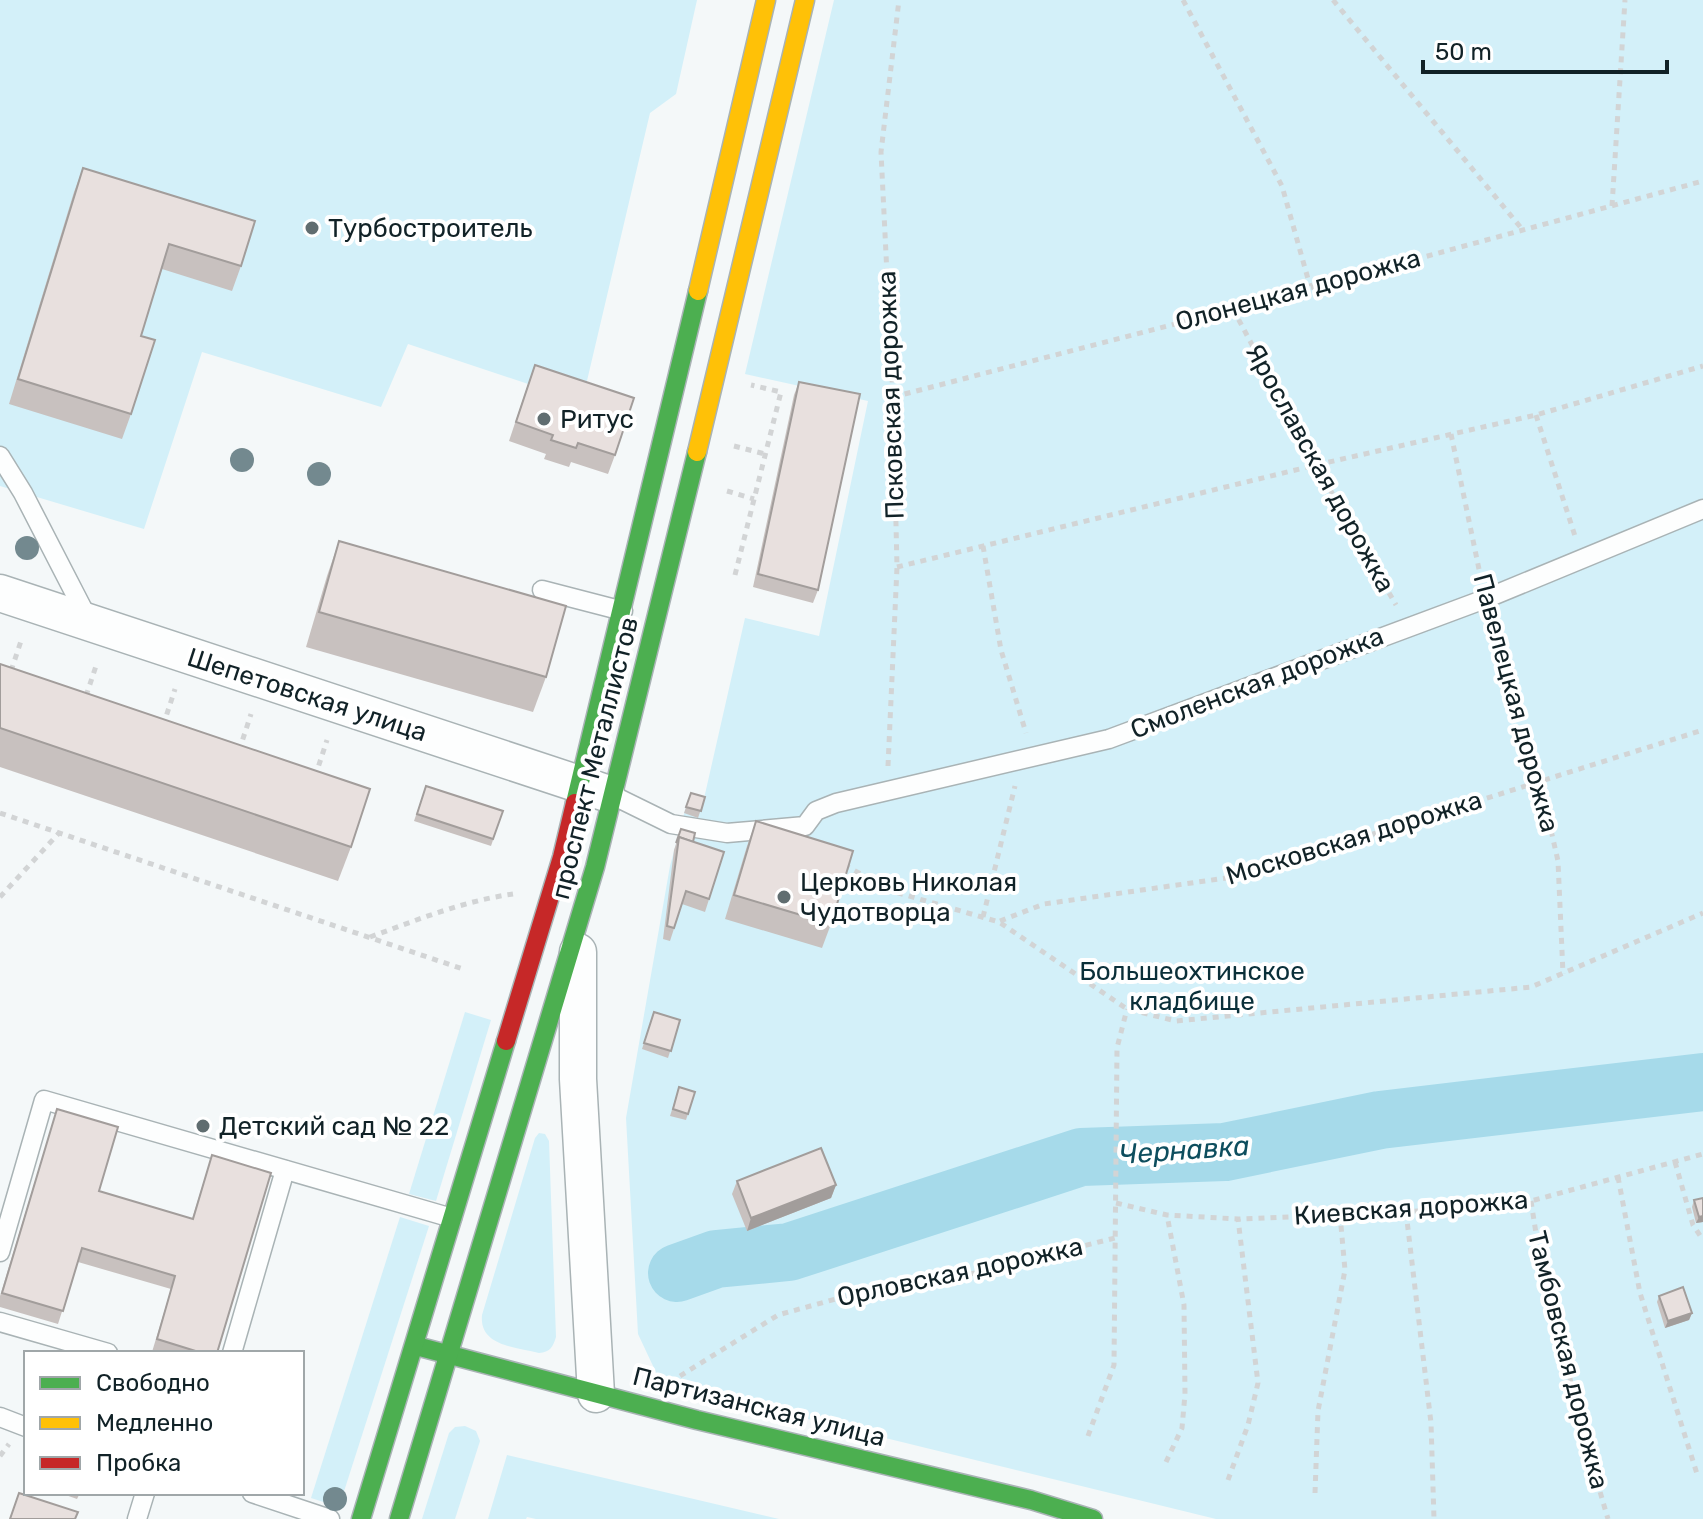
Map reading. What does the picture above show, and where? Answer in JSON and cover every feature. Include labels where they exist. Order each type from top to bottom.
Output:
[{"type":"street","name":"проспект Металлистов","points":[[399,1519],[578,930],[623,611],[766,0]]},
{"type":"street","name":"проспект Металлистов","points":[[361,1519],[537,941],[597,791],[805,0]]},
{"type":"street","name":"Шепетовская улица","points":[[0,593],[597,791]]},
{"type":"street","points":[[578,930],[578,1079],[596,1394]]},
{"type":"street","name":"Партизанская улица","points":[[414,1346],[596,1394],[1031,1500],[1093,1519]]},
{"type":"lane","points":[[0,456],[23,493],[89,623]]},
{"type":"lane","name":"Смоленская дорожка","points":[[805,826],[816,811],[836,803],[1109,739],[1485,599],[1703,509]]},
{"type":"lane","points":[[542,590],[623,611]]},
{"type":"lane","points":[[597,791],[671,824],[727,833],[805,826]]},
{"type":"lane","points":[[0,1252],[44,1100],[452,1218]]},
{"type":"lane","points":[[233,1351],[285,1170]]},
{"type":"lane","points":[[0,1322],[101,1351]]},
{"type":"lane","points":[[0,1417],[24,1426]]},
{"type":"lane","points":[[137,1519],[144,1495]]},
{"type":"lane","points":[[258,1495],[330,1519]]},
{"type":"lane","points":[[1025,1519],[1031,1500]]},
{"type":"path","name":"Псковская дорожка","points":[[887,791],[897,567],[893,397],[881,152],[899,0]]},
{"type":"path","points":[[1183,0],[1282,186],[1310,287]]},
{"type":"path","points":[[1333,0],[1522,229]]},
{"type":"path","points":[[1612,206],[1625,0]]},
{"type":"path","name":"Олонецкая дорожка","points":[[893,397],[1233,309],[1703,181]]},
{"type":"path","name":"Ярославская дорожка","points":[[1233,309],[1316,465],[1408,627]]},
{"type":"path","points":[[897,567],[1536,415],[1703,366]]},
{"type":"path","points":[[735,575],[781,392],[742,383]]},
{"type":"path","points":[[1536,415],[1583,560]]},
{"type":"path","name":"Павелецкая дорожка","points":[[1451,434],[1485,599],[1540,782],[1558,861],[1563,974]]},
{"type":"path","points":[[726,444],[765,454]]},
{"type":"path","points":[[714,487],[754,499]]},
{"type":"path","points":[[983,546],[1001,650],[1027,758],[983,917]]},
{"type":"path","points":[[9,676],[22,638]]},
{"type":"path","points":[[84,702],[97,663]]},
{"type":"path","points":[[162,728],[175,689]]},
{"type":"path","points":[[238,754],[251,714]]},
{"type":"path","name":"Московская дорожка","points":[[999,922],[1044,904],[1240,876],[1703,730]]},
{"type":"path","points":[[314,780],[327,740]]},
{"type":"path","points":[[0,813],[463,969]]},
{"type":"path","points":[[805,826],[819,851],[895,892],[999,922],[1127,1009],[1176,1021],[1531,987],[1703,913]]},
{"type":"path","points":[[0,897],[59,833]]},
{"type":"path","points":[[369,938],[435,913],[487,898],[520,893]]},
{"type":"path","points":[[1088,1436],[1114,1365],[1117,1048],[1127,1009]]},
{"type":"path","name":"Киевская дорожка","points":[[1116,1203],[1167,1215],[1238,1219],[1406,1212],[1531,1201],[1703,1154]]},
{"type":"path","points":[[1675,1162],[1693,1225],[1703,1240]]},
{"type":"path","points":[[1618,1177],[1640,1293],[1698,1477]]},
{"type":"path","name":"Тамбовская дорожка","points":[[1531,1201],[1542,1272],[1561,1328],[1575,1406],[1608,1519]]},
{"type":"path","points":[[1406,1212],[1431,1423],[1434,1519]]},
{"type":"path","points":[[1166,1462],[1182,1428],[1185,1394],[1184,1305],[1167,1215]]},
{"type":"path","points":[[1315,1493],[1318,1411],[1345,1270],[1340,1215]]},
{"type":"path","points":[[1228,1480],[1248,1425],[1258,1383],[1238,1219]]},
{"type":"path","name":"Орловская дорожка","points":[[679,1376],[778,1315],[904,1280],[946,1280],[1115,1238]]},
{"type":"green space","name":"Турбостроитель","points":[[0,0],[697,0],[676,94],[650,113],[582,402],[408,344],[381,407],[202,352],[144,529],[0,486]]},
{"type":"green space","name":"Большеохтинское кладбище","points":[[834,0],[1703,0],[1703,1519],[1216,1519],[661,1383],[638,1334],[626,1118],[670,866],[688,799],[703,803],[745,618],[819,636],[868,401],[745,374]]},
{"type":"green space","points":[[465,1012],[491,1020],[436,1201],[409,1194]]},
{"type":"green space","points":[[539,1133],[545,1134],[549,1141],[556,1337],[550,1348],[539,1353],[510,1347],[492,1339],[486,1333],[482,1315]]},
{"type":"green space","points":[[400,1217],[429,1226],[339,1507],[311,1498]]},
{"type":"green space","points":[[465,1426],[476,1431],[480,1441],[455,1519],[422,1519],[449,1433],[455,1427]]},
{"type":"green space","points":[[507,1455],[779,1519],[488,1519]]},
{"type":"building","points":[[83,168],[255,221],[241,266],[169,244],[141,336],[155,340],[131,414],[18,379]]},
{"type":"building","points":[[535,365],[634,398],[615,455],[578,443],[576,448],[551,440],[553,435],[516,422]]},
{"type":"building","points":[[799,382],[860,394],[818,590],[758,574]]},
{"type":"building","points":[[339,541],[566,606],[546,677],[319,612]]},
{"type":"building","points":[[0,664],[370,789],[351,847],[0,728]]},
{"type":"building","points":[[426,786],[503,811],[493,839],[417,814]]},
{"type":"building","points":[[691,793],[705,797],[701,811],[686,807]]},
{"type":"building","name":"Церковь Николая Чудотворца","points":[[756,821],[853,851],[831,924],[734,895]]},
{"type":"building","points":[[681,829],[695,833],[693,842],[679,837],[676,843]]},
{"type":"building","points":[[679,837],[724,852],[709,899],[686,891],[674,928],[667,926]]},
{"type":"building","points":[[654,1012],[680,1020],[671,1051],[644,1043]]},
{"type":"building","points":[[679,1087],[695,1092],[688,1114],[673,1109]]},
{"type":"building","points":[[57,1109],[118,1127],[99,1191],[193,1219],[212,1155],[271,1173],[218,1351],[196,1351],[157,1339],[175,1276],[82,1248],[63,1311],[2,1293]]},
{"type":"building","points":[[821,1148],[836,1185],[751,1218],[737,1181]]},
{"type":"building","points":[[1703,1198],[1703,1216],[1699,1217],[1694,1200]]},
{"type":"building","points":[[1683,1287],[1692,1313],[1668,1321],[1659,1296]]},
{"type":"building","points":[[19,1493],[78,1512],[75,1519],[10,1519]]},
{"type":"waterway","name":"Чернавка","points":[[677,1273],[716,1259],[789,1252],[1081,1157],[1225,1152],[1380,1120],[1703,1082]]},
{"type":"traffic: fast","points":[[575,803],[698,291]]},
{"type":"traffic: fast","points":[[399,1519],[595,867],[697,452]]},
{"type":"traffic: fast","points":[[361,1519],[506,1041]]},
{"type":"traffic: fast","points":[[420,1347],[697,1420],[1031,1500],[1093,1519]]},
{"type":"traffic: slow","points":[[698,291],[766,0]]},
{"type":"traffic: slow","points":[[697,452],[805,0]]},
{"type":"traffic: jam","points":[[506,1041],[562,857],[575,803]]},
{"type":"place","name":"Турбостроитель","points":[[312,228]]},
{"type":"place","name":"Ритус","points":[[544,419]]},
{"type":"place","name":"Церковь Николая Чудотворца","points":[[784,897]]},
{"type":"place","name":"Детский сад № 22","points":[[203,1126]]}]
